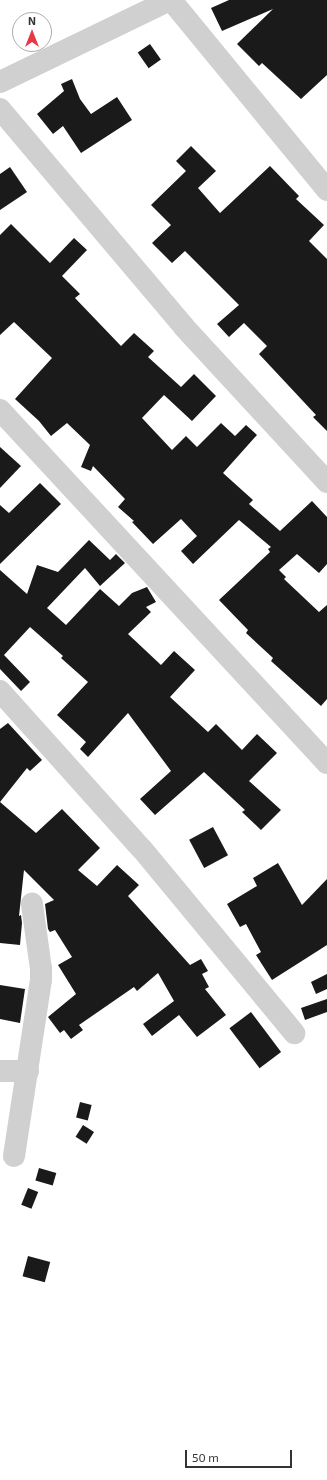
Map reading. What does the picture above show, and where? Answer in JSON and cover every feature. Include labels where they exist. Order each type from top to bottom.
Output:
[{"type":"street","points":[[0,82],[170,0],[327,190]]},
{"type":"street","points":[[0,109],[184,327],[327,482]]},
{"type":"street","points":[[0,410],[327,763]]},
{"type":"street","points":[[0,691],[142,849],[294,1033]]},
{"type":"street","points":[[14,1156],[41,980],[41,969],[32,904]]},
{"type":"street","points":[[0,1070],[28,1071]]},
{"type":"building","points":[[229,0],[327,0],[327,75],[301,99],[262,63],[259,66],[237,44],[273,9],[222,31],[211,8]]},
{"type":"building","points":[[150,44],[161,60],[149,68],[138,53]]},
{"type":"building","points":[[72,79],[80,99],[91,114],[117,97],[132,120],[81,153],[63,126],[53,134],[37,114],[64,91],[61,84]]},
{"type":"building","points":[[191,146],[216,171],[198,188],[220,213],[270,166],[299,196],[296,199],[324,225],[309,241],[327,259],[327,431],[313,417],[316,415],[259,354],[267,346],[244,323],[229,337],[217,324],[239,305],[185,251],[172,263],[152,243],[171,225],[151,205],[186,171],[176,161]]},
{"type":"building","points":[[10,167],[27,192],[0,210],[0,174]]},
{"type":"building","points":[[11,224],[50,263],[74,238],[87,250],[62,276],[80,294],[75,298],[121,346],[134,333],[154,351],[148,357],[181,387],[194,374],[216,396],[192,421],[164,395],[142,418],[172,450],[186,436],[197,447],[221,423],[235,436],[246,425],[257,435],[223,473],[253,500],[249,504],[280,531],[312,501],[327,517],[327,564],[319,573],[297,554],[279,570],[286,577],[284,579],[319,612],[327,605],[327,699],[321,706],[271,661],[273,658],[246,633],[248,630],[219,600],[270,552],[268,549],[271,547],[239,520],[193,564],[181,551],[197,536],[181,519],[153,544],[132,522],[134,521],[118,507],[125,499],[93,466],[91,471],[81,467],[90,445],[67,423],[51,436],[39,421],[15,399],[52,358],[14,322],[0,335],[0,235]]},
{"type":"building","points":[[0,447],[21,466],[0,488]]},
{"type":"building","points":[[40,483],[61,504],[0,564],[0,505],[9,513]]},
{"type":"building","points":[[89,540],[110,560],[116,554],[125,563],[100,586],[85,568],[47,608],[66,625],[100,589],[119,606],[132,593],[147,587],[156,602],[146,607],[151,612],[128,634],[161,665],[174,651],[195,670],[170,697],[208,732],[216,724],[242,750],[257,734],[277,753],[249,781],[281,810],[261,830],[242,812],[245,810],[204,772],[155,815],[140,799],[171,771],[128,713],[88,757],[80,749],[86,742],[57,715],[88,682],[61,658],[63,656],[30,627],[4,655],[30,682],[21,691],[0,669],[0,570],[27,594],[37,565],[58,572]]},
{"type":"building","points":[[8,723],[42,760],[30,771],[27,768],[0,802],[0,729]]},
{"type":"building","points":[[0,802],[36,833],[62,809],[100,848],[78,870],[97,886],[117,865],[139,885],[128,896],[190,965],[201,959],[208,971],[202,974],[209,987],[205,989],[226,1015],[197,1037],[179,1015],[152,1036],[143,1024],[174,1001],[158,973],[137,991],[134,987],[79,1025],[83,1030],[71,1039],[64,1030],[60,1033],[48,1017],[76,994],[58,965],[72,957],[55,930],[50,932],[48,929],[45,904],[54,900],[24,870],[19,916],[21,915],[22,923],[20,945],[0,943]]},
{"type":"building","points":[[213,827],[228,855],[204,868],[189,840]]},
{"type":"building","points":[[278,863],[302,905],[327,879],[327,945],[272,980],[256,955],[261,952],[246,924],[240,927],[227,904],[257,886],[253,878]]},
{"type":"building","points":[[327,974],[327,989],[316,994],[311,982]]},
{"type":"building","points":[[0,985],[25,989],[20,1023],[0,1019]]},
{"type":"building","points":[[327,999],[327,1012],[305,1020],[301,1008]]},
{"type":"building","points":[[251,1012],[281,1052],[260,1068],[229,1028]]},
{"type":"building","points":[[80,1102],[92,1105],[88,1120],[76,1118]]},
{"type":"building","points":[[83,1125],[94,1132],[87,1144],[76,1137]]},
{"type":"building","points":[[39,1168],[56,1173],[53,1185],[35,1180]]},
{"type":"building","points":[[28,1188],[38,1192],[31,1209],[21,1205]]},
{"type":"building","points":[[28,1256],[50,1262],[45,1282],[23,1276]]}]
